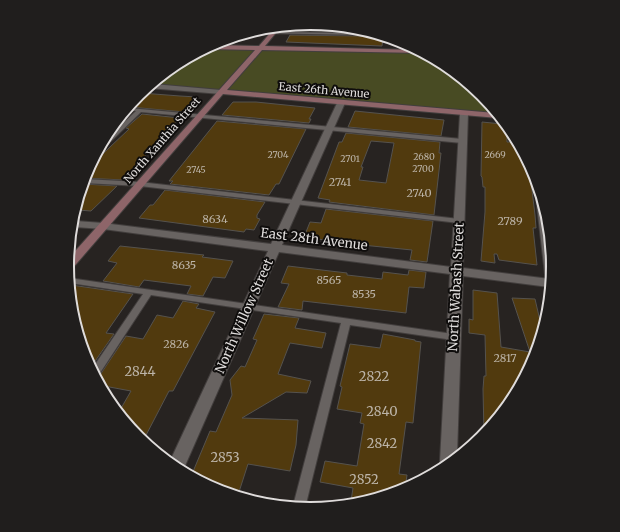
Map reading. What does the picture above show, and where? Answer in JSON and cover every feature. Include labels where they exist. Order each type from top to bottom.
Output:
[{"type":"street","name":"North Xanthia Street","points":[[75,258],[272,33]]},
{"type":"street","points":[[222,47],[408,52]]},
{"type":"street","name":"East 26th Avenue","points":[[157,87],[492,116]]},
{"type":"street","name":"North Willow Street","points":[[178,461],[340,102]]},
{"type":"street","name":"North Wabash Street","points":[[448,457],[464,113]]},
{"type":"street","name":"East 28th Avenue","points":[[78,224],[103,226],[545,282]]},
{"type":"lane","points":[[288,31],[349,34]]},
{"type":"lane","points":[[133,109],[462,141]]},
{"type":"lane","points":[[114,136],[140,110]]},
{"type":"lane","points":[[90,181],[140,184],[459,221]]},
{"type":"lane","points":[[75,281],[453,337]]},
{"type":"lane","points":[[98,369],[149,292]]},
{"type":"lane","points":[[300,501],[346,321]]},
{"type":"green space","points":[[222,47],[409,52],[454,79],[477,99],[492,116],[157,87],[192,62]]},
{"type":"building","points":[[310,30],[325,31],[295,31]]},
{"type":"building","points":[[290,35],[361,36],[383,42],[382,46],[286,42]]},
{"type":"building","points":[[149,94],[197,97],[184,112],[135,107]]},
{"type":"building","points":[[233,102],[256,102],[315,108],[309,119],[311,119],[309,123],[222,115]]},
{"type":"building","points":[[355,111],[444,120],[441,136],[348,127]]},
{"type":"building","points":[[142,114],[180,118],[123,180],[91,178],[102,154],[129,129],[126,128]]},
{"type":"building","points":[[217,121],[306,129],[279,184],[276,184],[269,195],[170,184],[173,181],[169,181]]},
{"type":"building","points":[[482,122],[498,124],[507,137],[507,142],[510,142],[522,162],[531,186],[536,228],[533,228],[537,265],[499,260],[497,254],[494,254],[495,263],[481,261],[485,212],[485,187],[483,187],[481,176]]},
{"type":"building","points":[[346,133],[440,142],[439,153],[441,153],[434,215],[329,202],[330,200],[318,198],[339,142],[342,142]],"holes":[[[371,141],[394,143],[386,183],[359,180],[363,167],[361,167]]]},
{"type":"building","points":[[89,184],[117,186],[91,211],[81,210]]},
{"type":"building","points":[[165,190],[265,202],[257,215],[257,218],[260,219],[254,230],[246,229],[244,232],[139,218],[150,205],[153,205]]},
{"type":"building","points":[[326,209],[433,221],[427,262],[410,260],[412,250],[352,244],[304,237],[310,222],[321,223]]},
{"type":"building","points":[[120,246],[204,255],[202,257],[233,261],[225,278],[213,277],[203,296],[187,294],[191,286],[144,280],[139,287],[103,281],[117,263],[108,261]]},
{"type":"building","points":[[288,266],[382,279],[383,272],[408,275],[409,270],[426,272],[424,288],[409,287],[406,313],[303,301],[302,310],[278,307],[289,284],[281,283]]},
{"type":"building","points":[[75,286],[133,294],[106,333],[114,334],[95,362],[82,327]]},
{"type":"building","points":[[473,290],[497,293],[501,347],[529,352],[522,370],[506,397],[484,426],[483,389],[484,376],[486,376],[485,335],[469,333],[469,319],[473,320]]},
{"type":"building","points":[[512,298],[535,299],[540,319],[530,351]]},
{"type":"building","points":[[183,301],[199,304],[196,308],[215,312],[173,391],[169,391],[146,436],[121,408],[131,391],[108,387],[100,374],[126,336],[143,339],[157,315],[173,318]]},
{"type":"building","points":[[264,314],[299,318],[295,328],[326,333],[322,348],[290,343],[278,374],[311,381],[307,393],[286,392],[242,418],[298,420],[296,445],[290,471],[248,464],[239,491],[206,478],[193,471],[210,431],[216,432],[232,395],[230,380],[241,366],[245,367],[257,340],[253,339]]},
{"type":"building","points":[[383,334],[421,342],[413,423],[406,422],[399,474],[407,475],[406,481],[371,494],[351,498],[353,488],[320,482],[325,461],[357,466],[364,424],[360,423],[362,413],[337,409],[342,387],[340,386],[350,344],[380,348]]}]
